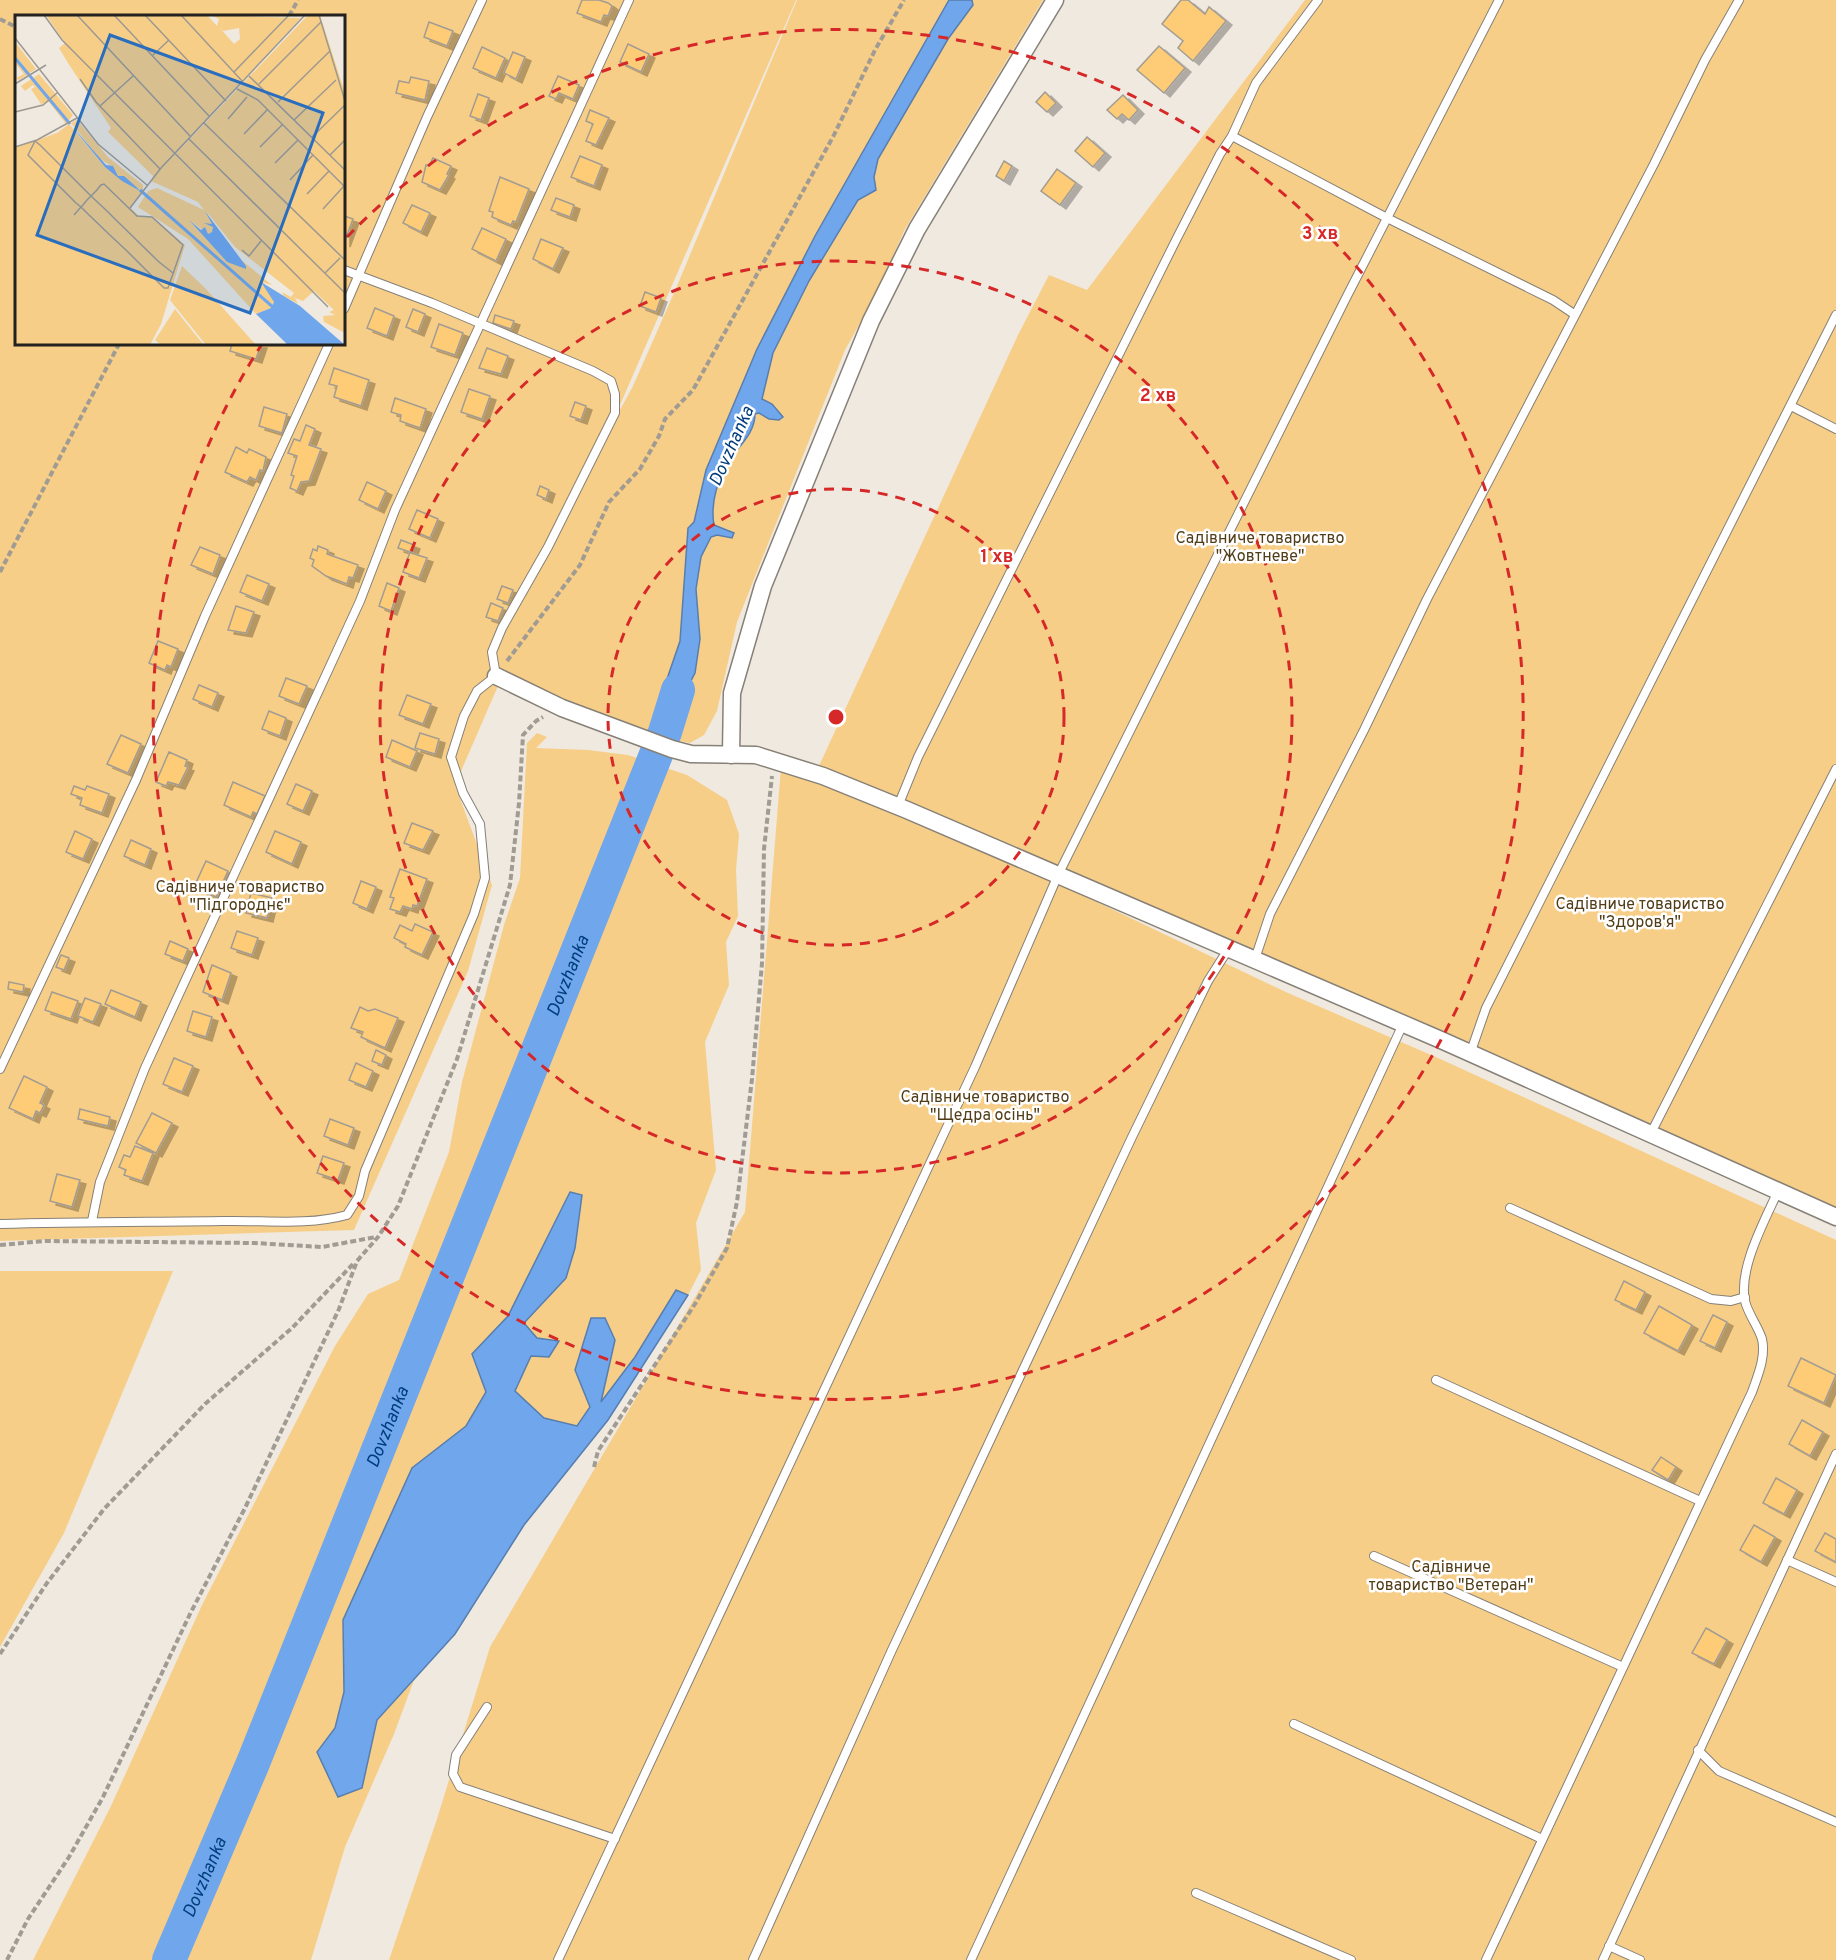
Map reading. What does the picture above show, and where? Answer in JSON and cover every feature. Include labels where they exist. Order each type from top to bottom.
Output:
[{"type":"street","points":[[731,755],[732,693],[763,586],[871,321],[917,229],[1055,0]]},
{"type":"street","points":[[496,676],[562,708],[672,749],[691,754],[756,755],[823,776],[898,806],[1255,959],[1836,1217]]},
{"type":"lane","points":[[345,307],[427,117],[482,0]]},
{"type":"lane","points":[[92,1221],[100,1182],[145,1068],[360,601],[396,510],[479,324],[629,0]]},
{"type":"lane","points":[[898,806],[918,757],[1210,174],[1232,136],[1256,83],[1318,0]]},
{"type":"lane","points":[[558,1960],[975,1067],[1058,875],[1387,218],[1499,0]]},
{"type":"lane","points":[[1255,959],[1270,914],[1354,751],[1427,598],[1654,164],[1705,60],[1739,0]]},
{"type":"lane","points":[[1232,136],[1387,218],[1553,300],[1574,314]]},
{"type":"lane","points":[[0,1224],[92,1221],[110,1224],[227,1221],[300,1223],[347,1215],[358,1196],[365,1171],[474,914],[485,878],[480,824],[463,793],[451,757],[464,716],[477,690],[496,676],[492,652],[502,628],[548,547],[588,462],[605,435],[615,413],[615,394],[610,381],[593,371],[432,303],[345,270]]},
{"type":"lane","points":[[1470,1054],[1486,1008],[1836,315]]},
{"type":"lane","points":[[0,1070],[136,780],[205,616],[329,345]]},
{"type":"lane","points":[[1791,406],[1836,429]]},
{"type":"lane","points":[[1650,1135],[1836,769]]},
{"type":"lane","points":[[753,1960],[891,1652],[1127,1147],[1208,981],[1229,948]]},
{"type":"lane","points":[[971,1960],[1403,1024]]},
{"type":"lane","points":[[1486,1960],[1752,1392],[1762,1363],[1762,1339],[1745,1297],[1750,1259],[1778,1191]]},
{"type":"lane","points":[[1510,1209],[1711,1299],[1731,1301],[1745,1297]]},
{"type":"lane","points":[[1436,1380],[1700,1501]]},
{"type":"lane","points":[[1602,1960],[1836,1454]]},
{"type":"lane","points":[[1374,1556],[1623,1667]]},
{"type":"lane","points":[[1787,1560],[1836,1582]]},
{"type":"lane","points":[[487,1707],[456,1755],[453,1774],[460,1787],[615,1839]]},
{"type":"lane","points":[[1294,1724],[1542,1839]]},
{"type":"lane","points":[[1698,1750],[1719,1771],[1836,1822]]},
{"type":"lane","points":[[1197,1893],[1351,1960]]},
{"type":"lane","points":[[1609,1946],[1640,1960]]},
{"type":"path","points":[[290,15],[298,0]]},
{"type":"path","points":[[496,676],[580,565],[609,502],[640,469],[660,436],[665,419],[693,390],[713,348],[834,135],[875,50],[904,0]]},
{"type":"path","points":[[0,20],[15,27]]},
{"type":"path","points":[[0,572],[118,345]]},
{"type":"path","points":[[0,1654],[47,1583],[104,1509],[205,1404],[292,1328],[378,1237],[398,1206],[439,1109],[457,1059],[510,885],[519,803],[523,735],[536,721],[562,708]]},
{"type":"path","points":[[594,1467],[598,1451],[695,1304],[727,1248],[737,1202],[753,1079],[762,963],[764,849],[768,791],[775,761]]},
{"type":"path","points":[[0,1245],[45,1241],[255,1243],[322,1247],[378,1237]]},
{"type":"path","points":[[8,1960],[28,1919],[103,1797],[189,1614],[245,1509],[339,1309],[357,1261]]},
{"type":"green space","name":"Садівниче товариство \"Підгороднє\"","points":[[0,0],[796,0],[610,428],[633,386],[674,293],[797,0],[949,0],[815,236],[757,349],[706,470],[694,522],[688,529],[680,641],[658,731],[647,740],[501,679],[455,785],[492,885],[468,971],[354,1230],[0,1241]]},
{"type":"green space","points":[[972,0],[1043,0],[904,231],[877,293],[845,350],[737,622],[717,711],[704,735],[690,743],[676,740],[665,732],[671,730],[695,673],[700,639],[696,589],[701,557],[710,537],[717,535],[732,538],[729,530],[714,525],[714,499],[722,473],[753,427],[755,414],[759,413],[769,419],[779,420],[783,417],[772,404],[762,399],[769,365],[780,337],[809,281],[873,177],[878,159],[920,85],[948,39],[973,5]]},
{"type":"green space","name":"Садівниче товариство \"Жовтневе\"","points":[[1305,0],[1836,0],[1836,1217],[818,768],[1018,335],[1049,275],[1087,290]]},
{"type":"green space","points":[[537,733],[547,737],[536,748],[588,750],[628,755],[687,775],[727,800],[739,834],[736,870],[738,916],[726,942],[729,985],[705,1042],[716,1170],[696,1223],[701,1270],[688,1295],[676,1290],[635,1357],[600,1403],[575,1370],[590,1407],[577,1426],[544,1418],[515,1391],[531,1356],[559,1342],[537,1338],[524,1323],[566,1278],[575,1248],[570,1192],[508,1316],[472,1354],[486,1392],[466,1426],[412,1468],[343,1620],[344,1692],[335,1728],[317,1752],[362,1788],[377,1720],[414,1680],[394,1734],[345,1847],[311,1960],[33,1960],[111,1806],[202,1605],[335,1346],[368,1294],[399,1280],[449,1152],[462,1082],[504,925],[520,878],[527,743]]},
{"type":"green space","points":[[781,768],[864,791],[1288,993],[1438,1058],[1836,1240],[1836,1960],[389,1960],[437,1819],[490,1647],[745,1212]]},
{"type":"green space","points":[[0,1271],[173,1271],[64,1533],[0,1647]]},
{"type":"water","points":[[949,0],[972,0],[973,5],[948,39],[878,159],[874,177],[876,190],[858,200],[809,281],[773,353],[762,399],[772,404],[783,417],[779,420],[769,419],[759,413],[755,414],[750,432],[722,473],[714,499],[714,525],[734,533],[732,538],[717,535],[711,537],[701,557],[696,589],[700,639],[695,673],[681,700],[669,735],[658,731],[659,722],[655,714],[680,641],[688,528],[694,522],[706,470],[757,349],[815,236]]},
{"type":"water","points":[[570,1192],[582,1195],[575,1248],[566,1278],[524,1323],[537,1338],[559,1341],[549,1357],[531,1356],[515,1391],[544,1418],[577,1426],[590,1407],[575,1370],[591,1318],[605,1318],[615,1340],[601,1402],[635,1357],[676,1290],[688,1295],[608,1420],[524,1525],[455,1634],[377,1720],[362,1788],[338,1797],[317,1752],[335,1728],[344,1692],[343,1620],[412,1468],[466,1426],[486,1392],[472,1354],[508,1316]]},
{"type":"building","points":[[582,0],[599,0],[612,6],[608,16],[604,15],[601,22],[577,13]]},
{"type":"building","points":[[1181,0],[1188,0],[1205,14],[1209,7],[1226,21],[1193,61],[1178,48],[1183,41],[1162,24]]},
{"type":"building","points":[[429,22],[453,31],[447,46],[424,37]]},
{"type":"building","points":[[628,44],[649,54],[641,72],[620,62]]},
{"type":"building","points":[[1159,46],[1185,68],[1164,93],[1137,70]]},
{"type":"building","points":[[482,47],[505,58],[496,78],[473,68]]},
{"type":"building","points":[[513,52],[525,57],[516,79],[504,73]]},
{"type":"building","points":[[558,76],[579,85],[573,99],[559,93],[556,99],[549,96]]},
{"type":"building","points":[[411,77],[429,81],[425,100],[396,93],[399,81],[409,83]]},
{"type":"building","points":[[1045,92],[1056,103],[1047,112],[1036,102]]},
{"type":"building","points":[[478,94],[489,98],[481,120],[470,116]]},
{"type":"building","points":[[1123,95],[1138,110],[1129,120],[1122,114],[1117,119],[1107,110]]},
{"type":"building","points":[[590,110],[609,118],[596,145],[586,141],[593,124],[586,121]]},
{"type":"building","points":[[1087,137],[1105,153],[1093,167],[1075,151]]},
{"type":"building","points":[[580,156],[602,165],[594,186],[571,177]]},
{"type":"building","points":[[433,158],[451,166],[447,174],[449,175],[440,190],[422,182],[426,165],[429,166]]},
{"type":"building","points":[[1004,161],[1012,166],[1004,181],[996,176]]},
{"type":"building","points":[[1057,169],[1076,183],[1060,205],[1041,191]]},
{"type":"building","points":[[500,177],[529,189],[516,222],[513,221],[511,225],[492,217],[493,212],[489,211]]},
{"type":"building","points":[[556,198],[574,205],[570,217],[551,210]]},
{"type":"building","points":[[412,205],[430,213],[421,232],[403,223]]},
{"type":"building","points":[[345,216],[353,219],[345,240]]},
{"type":"building","points":[[482,228],[506,239],[496,261],[472,249]]},
{"type":"building","points":[[541,239],[563,248],[553,269],[533,259]]},
{"type":"building","points":[[645,292],[661,298],[656,312],[640,306]]},
{"type":"building","points":[[375,308],[394,316],[387,336],[367,328]]},
{"type":"building","points":[[413,309],[425,314],[418,332],[406,327]]},
{"type":"building","points":[[495,315],[514,321],[511,329],[493,323]]},
{"type":"building","points":[[439,324],[463,333],[455,355],[431,347]]},
{"type":"building","points":[[232,345],[261,345],[256,359],[230,351]]},
{"type":"building","points":[[487,348],[508,356],[501,374],[479,368]]},
{"type":"building","points":[[334,368],[369,380],[361,406],[334,397],[337,386],[329,384]]},
{"type":"building","points":[[469,389],[490,396],[482,419],[461,412]]},
{"type":"building","points":[[395,398],[426,409],[420,428],[400,421],[401,415],[391,412]]},
{"type":"building","points":[[575,402],[586,406],[581,420],[570,416]]},
{"type":"building","points":[[264,407],[287,414],[282,433],[259,426]]},
{"type":"building","points":[[306,425],[315,429],[309,445],[321,449],[309,481],[301,482],[297,491],[290,488],[294,476],[291,475],[297,456],[288,453],[294,439],[300,441]]},
{"type":"building","points":[[236,447],[247,453],[249,449],[266,457],[263,471],[260,470],[256,480],[250,477],[247,482],[225,472]]},
{"type":"building","points":[[367,482],[386,491],[378,509],[359,500]]},
{"type":"building","points":[[540,486],[549,490],[546,499],[537,495]]},
{"type":"building","points":[[417,510],[438,519],[430,538],[409,529]]},
{"type":"building","points":[[401,540],[414,545],[411,553],[427,558],[419,578],[403,572],[410,552],[398,548]]},
{"type":"building","points":[[318,546],[328,550],[327,554],[358,565],[353,578],[349,577],[347,584],[326,576],[312,566],[314,560],[310,558],[313,549],[317,551]]},
{"type":"building","points":[[200,547],[220,555],[213,574],[191,565]]},
{"type":"building","points":[[247,575],[269,584],[262,601],[240,592]]},
{"type":"building","points":[[387,583],[399,588],[391,611],[379,606]]},
{"type":"building","points":[[502,586],[513,590],[508,603],[497,599]]},
{"type":"building","points":[[491,603],[503,608],[498,621],[486,617]]},
{"type":"building","points":[[236,606],[254,612],[246,633],[228,630]]},
{"type":"building","points":[[158,641],[178,649],[171,667],[167,665],[165,670],[149,663]]},
{"type":"building","points":[[286,678],[307,686],[299,704],[279,696]]},
{"type":"building","points":[[199,685],[218,693],[212,707],[193,699]]},
{"type":"building","points":[[407,695],[431,704],[423,724],[399,715]]},
{"type":"building","points":[[269,711],[286,718],[280,736],[262,729]]},
{"type":"building","points":[[420,733],[439,739],[435,754],[415,748]]},
{"type":"building","points":[[121,735],[141,744],[128,773],[107,764]]},
{"type":"building","points":[[392,740],[417,751],[410,767],[386,757]]},
{"type":"building","points":[[169,752],[187,760],[185,766],[188,767],[179,785],[168,782],[166,786],[156,782]]},
{"type":"building","points":[[233,782],[265,796],[257,814],[253,812],[251,817],[224,805]]},
{"type":"building","points":[[296,784],[312,791],[303,811],[287,804]]},
{"type":"building","points":[[74,786],[85,790],[87,786],[109,794],[102,813],[80,805],[82,798],[71,794]]},
{"type":"building","points":[[412,823],[433,831],[423,850],[404,843]]},
{"type":"building","points":[[75,831],[92,839],[83,859],[66,852]]},
{"type":"building","points":[[275,831],[301,842],[292,864],[266,852]]},
{"type":"building","points":[[131,840],[151,849],[145,865],[124,856]]},
{"type":"building","points":[[206,861],[228,871],[216,897],[194,887]]},
{"type":"building","points":[[400,869],[427,879],[417,906],[413,905],[412,909],[403,906],[400,912],[390,909],[394,898],[390,897]]},
{"type":"building","points":[[361,881],[376,887],[367,909],[353,903]]},
{"type":"building","points":[[251,893],[272,898],[267,918],[246,913]]},
{"type":"building","points":[[415,924],[433,932],[422,955],[405,947],[406,944],[394,938],[400,925],[412,931]]},
{"type":"building","points":[[237,931],[258,938],[252,955],[231,948]]},
{"type":"building","points":[[170,941],[188,949],[183,961],[165,954]]},
{"type":"building","points":[[61,955],[69,958],[64,970],[56,967]]},
{"type":"building","points":[[212,965],[231,973],[222,1000],[203,992]]},
{"type":"building","points":[[9,982],[24,985],[23,992],[8,989]]},
{"type":"building","points":[[111,990],[141,1002],[135,1017],[105,1004]]},
{"type":"building","points":[[52,992],[78,1001],[71,1019],[45,1010]]},
{"type":"building","points":[[85,998],[101,1004],[93,1022],[78,1016]]},
{"type":"building","points":[[360,1007],[368,1011],[375,1009],[398,1018],[385,1048],[361,1037],[363,1032],[351,1028]]},
{"type":"building","points":[[193,1011],[212,1017],[206,1037],[187,1031]]},
{"type":"building","points":[[376,1050],[386,1055],[382,1065],[372,1061]]},
{"type":"building","points":[[174,1058],[193,1066],[182,1092],[163,1084]]},
{"type":"building","points":[[356,1063],[373,1071],[366,1087],[349,1080]]},
{"type":"building","points":[[24,1076],[47,1087],[40,1103],[44,1105],[40,1113],[36,1111],[33,1119],[9,1108]]},
{"type":"building","points":[[80,1109],[110,1117],[108,1126],[78,1119]]},
{"type":"building","points":[[152,1113],[172,1123],[156,1153],[136,1143]]},
{"type":"building","points":[[330,1119],[354,1128],[348,1145],[324,1136]]},
{"type":"building","points":[[135,1146],[153,1153],[142,1181],[124,1175],[126,1170],[119,1167],[124,1155],[130,1157]]},
{"type":"building","points":[[323,1156],[344,1163],[338,1180],[317,1173]]},
{"type":"building","points":[[57,1174],[80,1180],[72,1207],[50,1201]]},
{"type":"building","points":[[1624,1281],[1645,1292],[1636,1310],[1615,1300]]},
{"type":"building","points":[[1659,1306],[1692,1325],[1678,1351],[1644,1333]]},
{"type":"building","points":[[1713,1315],[1727,1322],[1715,1348],[1700,1341]]},
{"type":"building","points":[[1801,1358],[1836,1375],[1824,1403],[1788,1386]]},
{"type":"building","points":[[1802,1420],[1823,1432],[1810,1456],[1789,1444]]},
{"type":"building","points":[[1661,1457],[1676,1467],[1668,1480],[1652,1470]]},
{"type":"building","points":[[1776,1478],[1797,1490],[1784,1514],[1763,1503]]},
{"type":"building","points":[[1754,1525],[1775,1537],[1761,1562],[1740,1550]]},
{"type":"building","points":[[1825,1533],[1836,1539],[1836,1562],[1815,1551]]},
{"type":"building","points":[[1706,1628],[1727,1640],[1714,1664],[1692,1653]]},
{"type":"waterway","name":"Dovzhanka","points":[[169,1960],[253,1763],[665,732],[678,690]]},
{"type":"park label","name":"Садівниче товариство \"Здоров'я\"","points":[[1640,912]]},
{"type":"park label","name":"Садівниче товариство \"Щедра осінь\"","points":[[985,1105]]},
{"type":"park label","name":"Садівниче товариство \"Ветеран\"","points":[[1451,1575]]}]
